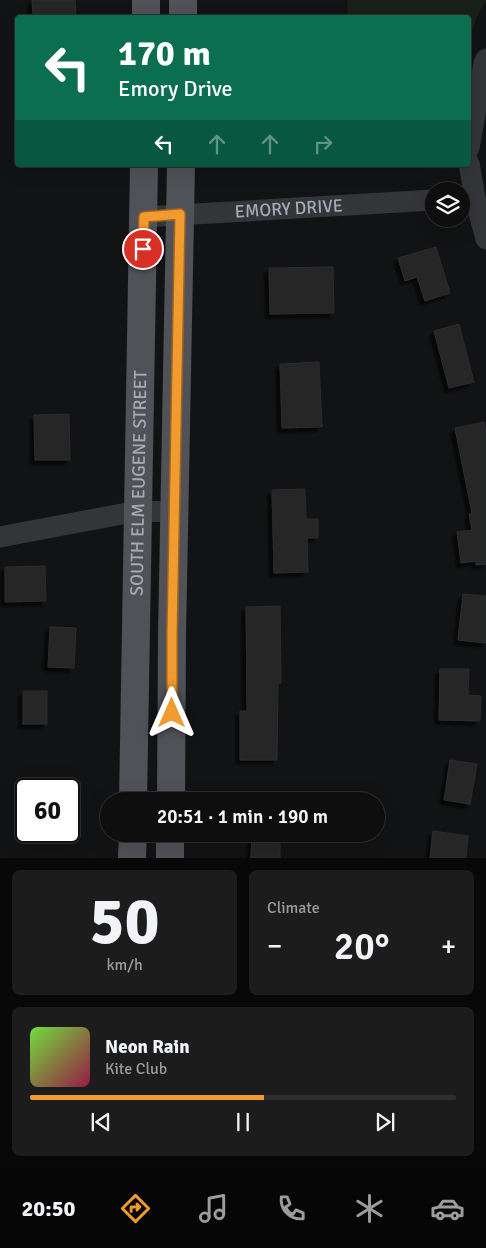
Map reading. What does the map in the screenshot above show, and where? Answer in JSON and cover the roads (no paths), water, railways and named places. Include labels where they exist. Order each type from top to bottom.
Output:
[{"type":"main road","points":[[146,0],[146,15]]},
{"type":"main road","points":[[183,0],[183,15]]},
{"type":"main road","name":"SOUTH ELM EUGENE STREET","points":[[133,792],[144,167]]},
{"type":"main road","points":[[171,792],[172,635],[181,167]]},
{"type":"main road","points":[[132,858],[133,842]]},
{"type":"main road","points":[[170,842],[170,858]]},
{"type":"street","points":[[471,137],[486,59]]},
{"type":"street","points":[[468,182],[469,167]]},
{"type":"street","name":"EMORY DRIVE","points":[[144,217],[425,200]]},
{"type":"street","points":[[470,203],[486,239]]},
{"type":"street","points":[[0,537],[138,511],[175,512]]}]
